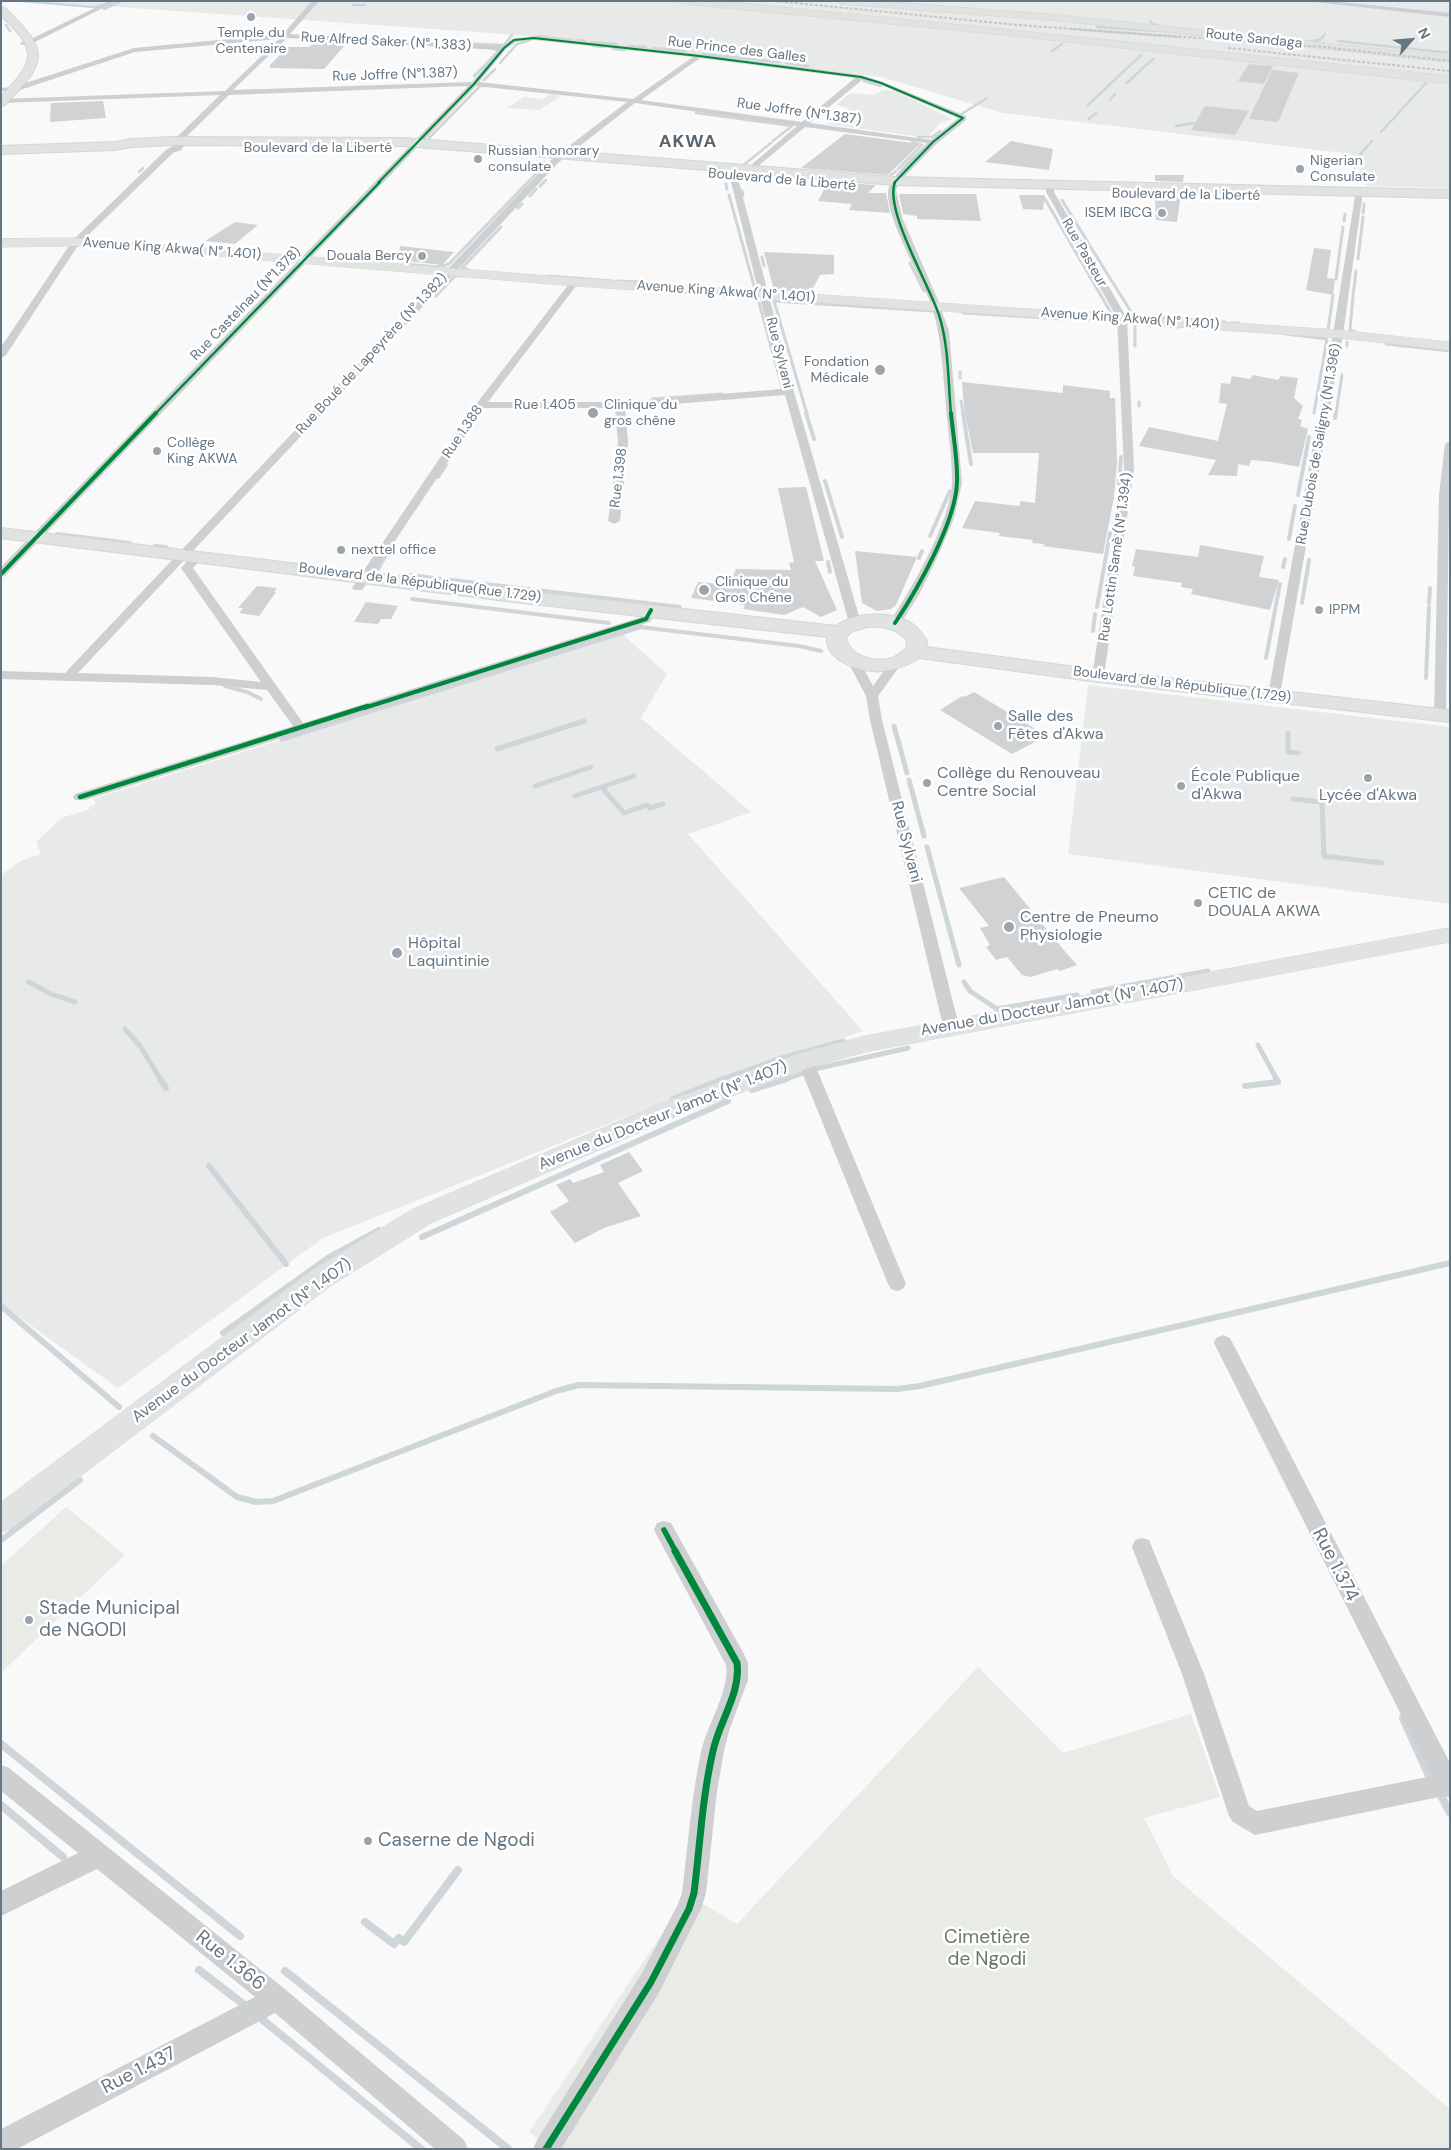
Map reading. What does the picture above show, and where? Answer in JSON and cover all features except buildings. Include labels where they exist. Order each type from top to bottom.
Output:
[{"type":"highway","points":[[684,1],[1013,33],[1450,80]]},
{"type":"highway","points":[[727,1],[993,27],[1450,76]]},
{"type":"main road","points":[[1,10],[26,42],[35,58],[23,78],[4,96]]},
{"type":"main road","points":[[1,19],[26,42],[26,59],[4,96]]},
{"type":"main road","points":[[23,78],[42,80]]},
{"type":"main road","name":"Boulevard de la Liberté","points":[[1,150],[115,146],[131,143],[176,145],[415,145],[893,185],[1358,196],[1450,201]]},
{"type":"main road","name":"Boulevard de la Liberté","points":[[1358,196],[1450,194]]},
{"type":"main road","name":"Boulevard de la République(Rue 1.729)","points":[[1,533],[32,543],[648,614],[843,633],[875,620],[895,623]]},
{"type":"main road","name":"Boulevard de la République(Rue 1.729)","points":[[1,546],[32,543]]},
{"type":"main road","points":[[843,633],[840,652],[853,660],[876,665],[896,664],[904,661],[916,647],[910,631],[895,623]]},
{"type":"main road","name":"Boulevard de la République (1.729)","points":[[916,647],[1445,709]]},
{"type":"street","points":[[26,42],[114,1]]},
{"type":"street","points":[[1,355],[76,242],[285,36],[316,1]]},
{"type":"street","points":[[841,1],[1140,29],[1152,28]]},
{"type":"street","points":[[1308,1],[1450,15]]},
{"type":"street","name":"Route Sandaga","points":[[971,12],[1059,18],[1450,59]]},
{"type":"street","name":"Rue Alfred Saker (N° 1.383)","points":[[4,96],[42,80],[118,54],[147,48],[285,36],[504,48]]},
{"type":"street","name":"Rue Prince des Galles","points":[[504,48],[514,40],[526,38],[699,56],[861,77],[882,83],[962,118],[933,142]]},
{"type":"street","name":"Rue Castelnau (N°1.378)","points":[[1,574],[474,84],[504,48]]},
{"type":"street","name":"Rue Boué de Lapeyrère (N° 1.382)","points":[[68,677],[186,561],[449,272],[559,157],[634,101],[699,56]]},
{"type":"street","points":[[744,173],[861,77]]},
{"type":"street","name":"Rue Joffre (N°1.387)","points":[[4,96],[228,92],[474,84],[634,101],[933,142]]},
{"type":"street","points":[[895,623],[911,598],[939,541],[956,490],[946,339],[938,307],[904,231],[893,200],[893,185],[933,142]]},
{"type":"street","name":"Rue Sylvani","points":[[744,173],[735,182],[735,187],[766,295],[843,633]]},
{"type":"street","name":"Rue Pasteur","points":[[1050,189],[1122,318]]},
{"type":"street","name":"Rue Dubois de Saligny (N°1.396)","points":[[1275,689],[1338,334],[1358,196]]},
{"type":"street","name":"Avenue King Akwa( N° 1.401)","points":[[1,243],[76,242],[306,258],[575,282],[1338,334],[1450,346]]},
{"type":"street","name":"Rue 1.388","points":[[361,582],[481,405],[575,282]]},
{"type":"street","name":"Rue Lottin Samè (N° 1.394)","points":[[1099,669],[1129,470],[1122,318]]},
{"type":"street","name":"Rue 1.405","points":[[481,405],[620,405],[789,392]]},
{"type":"street","name":"Rue 1.398","points":[[614,521],[624,442],[620,405]]},
{"type":"street","points":[[1445,709],[1444,495],[1450,444]]},
{"type":"street","points":[[186,561],[269,686],[300,727]]},
{"type":"street","points":[[80,797],[648,614]]},
{"type":"street","name":"Rue Sylvani","points":[[853,660],[872,696],[878,730],[951,1026]]},
{"type":"street","points":[[872,696],[896,664]]},
{"type":"street","points":[[1,675],[212,681],[269,686]]},
{"type":"street","name":"Avenue du Docteur Jamot (N° 1.407)","points":[[1,1519],[320,1280],[422,1216],[668,1110],[805,1060],[865,1044],[951,1026],[1450,935]]},
{"type":"street","points":[[805,1060],[897,1284]]},
{"type":"street","name":"Rue 1.374","points":[[1223,1343],[1449,1785]]},
{"type":"street","points":[[546,2149],[652,1982],[689,1909],[694,1893],[707,1777],[719,1730],[739,1675],[737,1663],[664,1530]]},
{"type":"street","points":[[1142,1546],[1193,1674],[1237,1808],[1242,1814],[1255,1822],[1449,1785]]},
{"type":"street","name":"Rue 1.366","points":[[1,1776],[277,2000],[454,2149]]},
{"type":"street","points":[[1,1904],[100,1855]]},
{"type":"street","name":"Rue 1.437","points":[[1,2142],[277,2000]]},
{"type":"shaded area","points":[[34,1],[1450,2],[1450,188],[1367,186],[1352,154],[1003,113],[881,77],[518,35]]},
{"type":"shaded area","points":[[883,90],[894,90],[950,118],[950,120],[940,123],[929,136],[921,137],[827,124],[849,108],[836,105],[849,94],[875,95]]},
{"type":"shaded area","points":[[551,94],[561,96],[540,110],[507,108],[524,97],[543,99]]},
{"type":"shaded area","name":"Hôpital Laquintinie","points":[[621,633],[667,674],[641,718],[751,812],[688,834],[863,1031],[695,1089],[323,1238],[118,1388],[1,1304],[1,875],[22,860],[41,854],[36,842],[61,818],[90,809],[89,807],[96,804],[93,799]]},
{"type":"shaded area","points":[[1088,685],[1450,727],[1450,904],[1068,854]]},
{"type":"green space","name":"Stade Municipal de NGODI","points":[[66,1507],[125,1555],[1,1673],[1,1566]]},
{"type":"green space","name":"Cimetière de Ngodi","points":[[978,1667],[1063,1753],[1191,1714],[1220,1797],[1144,1818],[1173,1876],[1450,2109],[1450,2149],[551,2149],[529,2132],[688,1895],[737,1924]]},
{"type":"waterway","points":[[21,1],[95,7],[103,5]]},
{"type":"waterway","points":[[104,9],[121,1]]},
{"type":"waterway","points":[[674,1],[686,2]]},
{"type":"waterway","points":[[353,5],[365,5]]},
{"type":"waterway","points":[[1150,21],[1152,24],[1159,26]]},
{"type":"waterway","points":[[6,25],[10,31]]},
{"type":"waterway","points":[[1097,27],[1157,31]]},
{"type":"waterway","points":[[1072,29],[1180,37]]},
{"type":"waterway","points":[[1305,42],[1320,40],[1325,34]]},
{"type":"waterway","points":[[426,42],[504,45],[512,35]]},
{"type":"waterway","points":[[538,36],[547,37]]},
{"type":"waterway","points":[[551,38],[572,40]]},
{"type":"waterway","points":[[386,39],[403,40]]},
{"type":"waterway","points":[[500,63],[517,44],[530,40]]},
{"type":"waterway","points":[[578,40],[585,41]]},
{"type":"waterway","points":[[407,41],[421,41]]},
{"type":"waterway","points":[[1338,41],[1450,53]]},
{"type":"waterway","points":[[591,42],[617,44]]},
{"type":"waterway","points":[[1052,51],[1062,44]]},
{"type":"waterway","points":[[594,46],[603,47]]},
{"type":"waterway","points":[[629,46],[646,47]]},
{"type":"waterway","points":[[653,48],[686,51]]},
{"type":"waterway","points":[[484,66],[499,50],[493,49]]},
{"type":"waterway","points":[[613,49],[625,50]]},
{"type":"waterway","points":[[703,54],[780,62]]},
{"type":"waterway","points":[[1088,105],[1141,55]]},
{"type":"waterway","points":[[1127,83],[1153,59]]},
{"type":"waterway","points":[[786,63],[808,66]]},
{"type":"waterway","points":[[474,76],[483,67]]},
{"type":"waterway","points":[[484,80],[495,69]]},
{"type":"waterway","points":[[864,81],[881,86]]},
{"type":"waterway","points":[[1381,132],[1427,82]]},
{"type":"waterway","points":[[429,138],[480,86],[485,86]]},
{"type":"waterway","points":[[1110,100],[1115,94]]},
{"type":"waterway","points":[[960,115],[987,98]]},
{"type":"waterway","points":[[696,113],[792,126],[773,141]]},
{"type":"waterway","points":[[1089,119],[1096,113]]},
{"type":"waterway","points":[[1176,126],[1194,123]]},
{"type":"waterway","points":[[918,137],[932,137],[940,131]]},
{"type":"waterway","points":[[1354,171],[1356,159],[1372,141]]},
{"type":"waterway","points":[[898,169],[922,145],[912,142]]},
{"type":"waterway","points":[[741,167],[771,143]]},
{"type":"waterway","points":[[527,183],[545,164],[544,162]]},
{"type":"waterway","points":[[139,172],[143,168]]},
{"type":"waterway","points":[[891,175],[896,171]]},
{"type":"waterway","points":[[540,186],[546,180]]},
{"type":"waterway","points":[[404,264],[437,267],[449,264],[528,182]]},
{"type":"waterway","points":[[726,184],[727,189]]},
{"type":"waterway","points":[[530,196],[536,189]]},
{"type":"waterway","points":[[742,191],[743,195]]},
{"type":"waterway","points":[[729,195],[754,286]]},
{"type":"waterway","points":[[1037,197],[1045,199],[1111,313],[1085,313]]},
{"type":"waterway","points":[[1062,200],[1089,244]]},
{"type":"waterway","points":[[518,208],[522,204]]},
{"type":"waterway","points":[[1363,213],[1364,204]]},
{"type":"waterway","points":[[1344,221],[1345,214]]},
{"type":"waterway","points":[[1358,259],[1363,217]]},
{"type":"waterway","points":[[469,270],[462,268],[501,227]]},
{"type":"waterway","points":[[1336,279],[1343,227]]},
{"type":"waterway","points":[[1090,246],[1133,315],[1197,320]]},
{"type":"waterway","points":[[762,257],[764,266]]},
{"type":"waterway","points":[[910,263],[924,291]]},
{"type":"waterway","points":[[1355,279],[1356,271]]},
{"type":"waterway","points":[[434,280],[436,275]]},
{"type":"waterway","points":[[436,296],[455,276],[462,276]]},
{"type":"waterway","points":[[548,276],[613,281]]},
{"type":"waterway","points":[[618,281],[642,282]]},
{"type":"waterway","points":[[1353,294],[1355,281]]},
{"type":"waterway","points":[[1323,330],[1328,330],[1333,295]]},
{"type":"waterway","points":[[1353,296],[1350,330],[1357,333]]},
{"type":"waterway","points":[[756,298],[758,299],[783,390],[776,391]]},
{"type":"waterway","points":[[807,414],[774,301],[933,311]]},
{"type":"waterway","points":[[963,313],[1064,319]]},
{"type":"waterway","points":[[1216,322],[1225,322]]},
{"type":"waterway","points":[[1229,323],[1239,323]]},
{"type":"waterway","points":[[1135,346],[1135,324],[1179,327]]},
{"type":"waterway","points":[[1286,334],[1327,339],[1314,413]]},
{"type":"waterway","points":[[1386,344],[1450,351]]},
{"type":"waterway","points":[[960,372],[960,378]]},
{"type":"waterway","points":[[1336,414],[1342,375]]},
{"type":"waterway","points":[[652,399],[722,394]]},
{"type":"waterway","points":[[961,401],[963,414]]},
{"type":"waterway","points":[[806,413],[814,439]]},
{"type":"waterway","points":[[963,413],[971,464]]},
{"type":"waterway","points":[[1335,418],[1336,413]]},
{"type":"waterway","points":[[1298,495],[1309,437]]},
{"type":"waterway","points":[[1119,484],[1121,457]]},
{"type":"waterway","points":[[438,477],[446,465]]},
{"type":"waterway","points":[[825,481],[842,537]]},
{"type":"waterway","points":[[930,536],[950,491]]},
{"type":"waterway","points":[[1289,539],[1295,506]]},
{"type":"waterway","points":[[1097,607],[1110,533]]},
{"type":"waterway","points":[[57,534],[130,543]]},
{"type":"waterway","points":[[378,569],[392,544]]},
{"type":"waterway","points":[[155,546],[166,547]]},
{"type":"waterway","points":[[919,558],[922,551]]},
{"type":"waterway","points":[[1283,567],[1285,559]]},
{"type":"waterway","points":[[1302,603],[1309,560]]},
{"type":"waterway","points":[[828,562],[830,572]]},
{"type":"waterway","points":[[409,575],[680,607]]},
{"type":"waterway","points":[[1266,658],[1280,584]]},
{"type":"waterway","points":[[1429,603],[1430,588]]},
{"type":"waterway","points":[[412,599],[609,623]]},
{"type":"waterway","points":[[1426,678],[1429,607]]},
{"type":"waterway","points":[[1093,631],[1095,614]]},
{"type":"waterway","points":[[382,708],[641,627]]},
{"type":"waterway","points":[[641,627],[799,646],[821,651]]},
{"type":"waterway","points":[[225,686],[247,692],[261,699]]},
{"type":"waterway","points":[[282,739],[386,706]]},
{"type":"waterway","points":[[497,749],[584,721]]},
{"type":"waterway","points":[[894,726],[907,773]]},
{"type":"waterway","points":[[1288,733],[1288,752],[1298,753]]},
{"type":"waterway","points":[[535,786],[591,767]]},
{"type":"waterway","points":[[606,786],[634,776]]},
{"type":"waterway","points":[[909,780],[924,836]]},
{"type":"waterway","points":[[575,796],[606,786]]},
{"type":"waterway","points":[[606,786],[604,790],[624,813],[647,805],[650,808],[663,804]]},
{"type":"waterway","points":[[1293,799],[1322,802],[1324,856],[1382,863]]},
{"type":"waterway","points":[[927,847],[959,965]]},
{"type":"waterway","points":[[1093,992],[1208,971]]},
{"type":"waterway","points":[[29,982],[51,994],[75,1002]]},
{"type":"waterway","points":[[964,982],[970,991],[997,1009],[1077,995]]},
{"type":"waterway","points":[[125,1029],[140,1046],[161,1080]]},
{"type":"waterway","points":[[720,1080],[778,1059],[843,1041]]},
{"type":"waterway","points":[[1258,1045],[1277,1080]]},
{"type":"waterway","points":[[783,1080],[819,1068],[908,1048]]},
{"type":"waterway","points":[[160,1079],[166,1088]]},
{"type":"waterway","points":[[673,1099],[723,1079]]},
{"type":"waterway","points":[[752,1090],[787,1079]]},
{"type":"waterway","points":[[1245,1086],[1278,1082],[1276,1079]]},
{"type":"waterway","points":[[422,1237],[728,1101]]},
{"type":"waterway","points":[[209,1166],[286,1264]]},
{"type":"waterway","points":[[223,1333],[328,1258],[379,1230]]},
{"type":"waterway","points":[[153,1436],[237,1497],[256,1502],[273,1501],[556,1391],[579,1385],[897,1389],[920,1386],[1450,1263]]},
{"type":"waterway","points":[[1,1306],[119,1407]]},
{"type":"waterway","points":[[1,1540],[80,1480]]},
{"type":"waterway","points":[[1403,1718],[1430,1778]]},
{"type":"waterway","points":[[1,1744],[240,1936]]},
{"type":"waterway","points":[[1439,1792],[1450,1813]]},
{"type":"waterway","points":[[1,1805],[63,1857]]},
{"type":"waterway","points":[[365,1922],[394,1944],[399,1938],[404,1942],[458,1870]]},
{"type":"waterway","points":[[199,1970],[247,2007]]},
{"type":"waterway","points":[[285,1971],[508,2149]]},
{"type":"waterway","points":[[258,2016],[421,2149]]},
{"type":"railway","points":[[775,1],[1018,25],[1323,47],[1450,61]]},
{"type":"railway","points":[[1228,48],[1450,71]]},
{"type":"cycle path","points":[[1,574],[474,84],[504,48],[514,40],[534,38],[699,56],[861,77],[881,83],[963,118],[933,142],[895,181],[892,190],[892,197],[904,234],[933,298],[944,331],[957,483],[948,518],[933,556],[914,593],[895,623]]},
{"type":"cycle path","points":[[80,797],[646,619],[651,610]]},
{"type":"cycle path","points":[[546,2149],[651,1982],[689,1909],[694,1893],[706,1791],[713,1751],[718,1731],[738,1680],[737,1663],[664,1530]]},
{"type":"place","name":"Temple du Centenaire","points":[[251,17]]},
{"type":"place","name":"Russian honorary consulate","points":[[478,159]]},
{"type":"place","name":"Nigerian Consulate","points":[[1300,169]]},
{"type":"place","name":"ISEM IBCG","points":[[1162,213]]},
{"type":"place","name":"Douala Bercy","points":[[422,256]]},
{"type":"place","name":"Fondation Médicale","points":[[880,370]]},
{"type":"place","name":"Clinique du gros chêne","points":[[593,413]]},
{"type":"place","name":"Collège King AKWA","points":[[157,451]]},
{"type":"place","name":"nexttel office","points":[[341,550]]},
{"type":"place","name":"Clinique du Gros Chêne","points":[[704,590]]},
{"type":"place","name":"IPPM","points":[[1319,610]]},
{"type":"place","name":"Salle des Fêtes d'Akwa","points":[[998,726]]},
{"type":"place","name":"Lycée d'Akwa","points":[[1368,778]]},
{"type":"place","name":"Collège du Renouveau Centre Social","points":[[927,783]]},
{"type":"place","name":"École Publique d'Akwa","points":[[1181,786]]},
{"type":"place","name":"CETIC de DOUALA AKWA","points":[[1198,903]]},
{"type":"place","name":"Centre de Pneumo Physiologie","points":[[1009,927]]},
{"type":"place","name":"Hôpital Laquintinie","points":[[397,953]]},
{"type":"place","name":"Stade Municipal de NGODI","points":[[29,1620]]},
{"type":"place","name":"Caserne de Ngodi","points":[[368,1841]]},
{"type":"district","name":"AKWA","points":[[688,142]]}]
